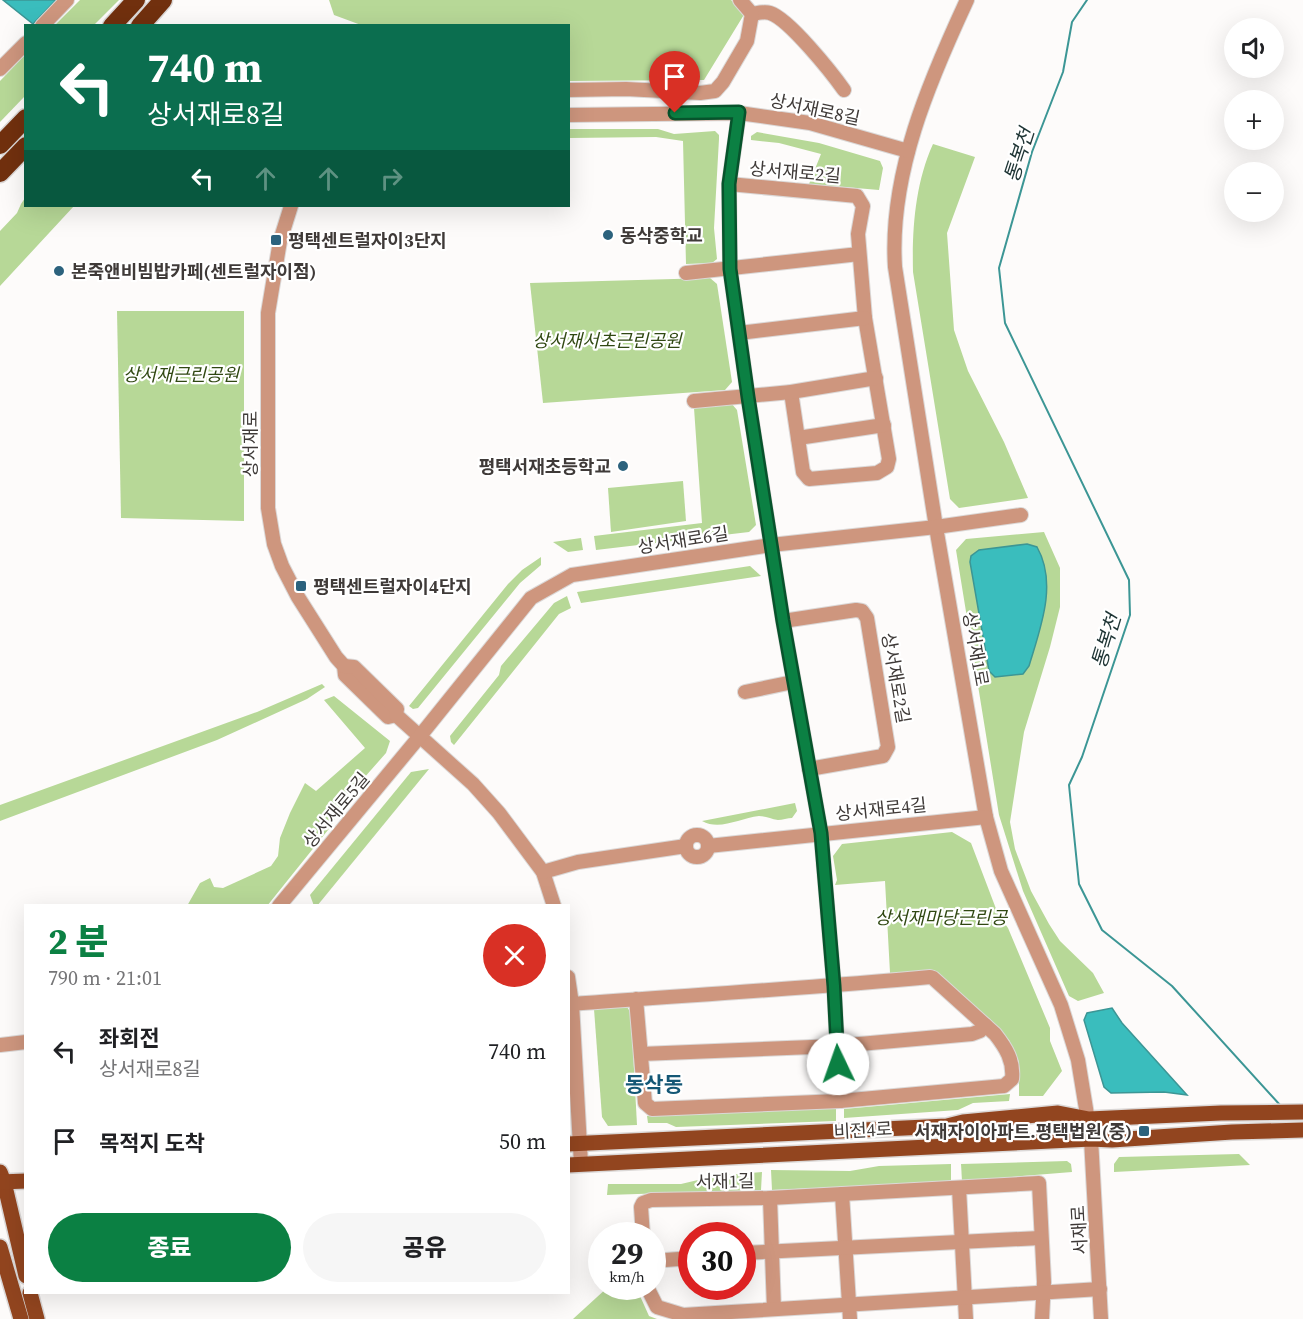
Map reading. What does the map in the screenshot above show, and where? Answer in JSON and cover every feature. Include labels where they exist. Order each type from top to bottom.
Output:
[{"type":"highway","points":[[114,24],[136,0]]},
{"type":"highway","points":[[142,24],[163,0]]},
{"type":"highway","points":[[0,145],[24,120]]},
{"type":"highway","points":[[0,173],[24,148]]},
{"type":"main road","name":"비전4로","points":[[574,1144],[947,1126],[963,1122],[1058,1113],[1089,1119],[1303,1112]]},
{"type":"main road","name":"비전4로","points":[[575,1165],[1091,1138],[1112,1140],[1303,1130]]},
{"type":"main road","points":[[24,1180],[1,1179],[4,1203],[24,1269]]},
{"type":"main road","points":[[4,1203],[24,1202]]},
{"type":"main road","points":[[0,1247],[21,1319]]},
{"type":"main road","points":[[30,1294],[37,1319]]},
{"type":"street","points":[[44,24],[67,0]]},
{"type":"street","points":[[740,0],[752,14]]},
{"type":"street","name":"상서재1로","points":[[967,0],[937,64],[909,151],[898,197],[893,236],[895,267],[936,527],[986,817],[1001,871],[1061,1005],[1078,1060],[1091,1138]]},
{"type":"street","points":[[752,14],[771,13],[783,21],[823,61],[844,90]]},
{"type":"street","points":[[570,90],[626,89],[700,93],[715,91],[723,82],[747,41],[752,14]]},
{"type":"street","points":[[0,69],[24,45]]},
{"type":"street","name":"상서재로8길","points":[[570,115],[739,112],[810,123],[909,151]]},
{"type":"street","name":"상서재로2길","points":[[739,112],[729,184],[730,269],[783,621],[821,833],[834,986],[840,1101]]},
{"type":"street","name":"상서재로2길","points":[[729,184],[857,196],[862,206],[858,234],[859,254]]},
{"type":"street","name":"상서재로","points":[[291,207],[280,241],[268,313],[268,508],[274,544],[282,566],[298,597],[344,666],[345,675],[388,717],[396,715],[473,784],[499,813],[543,872],[553,904]]},
{"type":"street","points":[[686,273],[859,254],[865,318],[889,459],[887,466],[877,473],[809,479],[803,472],[791,392]]},
{"type":"street","points":[[739,333],[865,318]]},
{"type":"street","points":[[694,401],[791,392],[876,378]]},
{"type":"street","points":[[798,438],[884,425]]},
{"type":"street","name":"상서재로6길","points":[[420,736],[531,598],[572,575],[771,545],[1021,515]]},
{"type":"street","name":"상서재로2길","points":[[783,621],[856,610],[862,611],[867,618],[888,747],[883,756],[809,769]]},
{"type":"street","points":[[745,692],[793,682]]},
{"type":"street","name":"상서재로5길","points":[[281,904],[420,736]]},
{"type":"street","name":"상서재로4길","points":[[543,872],[578,862],[686,846],[689,853],[695,856],[702,855],[708,846],[986,817]]},
{"type":"street","points":[[572,1004],[636,999],[834,986],[933,978],[1004,1045],[1013,1069],[1012,1079],[1004,1086],[840,1101],[652,1109],[645,1103],[636,999]]},
{"type":"street","points":[[570,990],[575,1165]]},
{"type":"street","points":[[641,1054],[837,1046],[972,1034],[980,1031],[985,1025]]},
{"type":"street","points":[[0,1042],[24,1042]]},
{"type":"street","name":"서재로","points":[[1091,1138],[1101,1319]]},
{"type":"street","name":"서재1길","points":[[642,1222],[641,1208],[647,1201],[770,1198],[1038,1183],[1040,1238]]},
{"type":"street","points":[[959,1188],[966,1319]]},
{"type":"street","points":[[842,1194],[850,1319]]},
{"type":"street","points":[[770,1198],[774,1309]]},
{"type":"street","points":[[756,1253],[1040,1238],[1042,1319]]},
{"type":"street","points":[[654,1300],[657,1307],[682,1315],[1100,1289]]},
{"type":"green space","points":[[80,0],[119,0],[95,24],[56,24]]},
{"type":"green space","points":[[329,0],[731,0],[745,13],[704,80],[570,81],[570,24],[358,24],[334,15]]},
{"type":"green space","points":[[24,56],[24,97],[0,122],[0,81]]},
{"type":"green space","points":[[570,129],[658,129],[674,134],[715,131],[719,135],[714,228],[717,259],[712,263],[686,264],[683,141],[656,137],[570,138]]},
{"type":"green space","points":[[757,132],[819,143],[880,161],[883,168],[879,190],[809,184],[821,154],[779,143],[751,140],[751,136]]},
{"type":"green space","points":[[933,144],[975,157],[947,233],[954,330],[968,371],[1004,442],[1028,498],[959,508],[950,499],[913,272],[913,239],[918,191]]},
{"type":"green space","points":[[24,200],[24,207],[73,207],[0,286],[0,231],[17,213]]},
{"type":"green space","name":"상서재서초근린공원","points":[[710,278],[717,284],[732,382],[725,390],[543,403],[530,283]]},
{"type":"green space","name":"상서재근린공원","points":[[117,311],[244,311],[244,521],[121,518]]},
{"type":"green space","points":[[731,403],[737,410],[756,525],[749,532],[596,550],[594,536],[702,523],[694,408]]},
{"type":"green space","points":[[683,481],[686,521],[611,532],[608,488]]},
{"type":"green space","points":[[1044,532],[1060,568],[1060,607],[1024,732],[1010,822],[1015,849],[1031,891],[1049,924],[1060,941],[1093,973],[1104,993],[1078,1001],[1069,996],[1023,891],[999,815],[956,550],[966,539]]},
{"type":"green space","points":[[581,538],[583,550],[568,552],[553,542]]},
{"type":"green space","points":[[541,557],[541,565],[520,583],[418,708],[413,709],[409,706],[508,584],[522,570]]},
{"type":"green space","points":[[750,566],[761,576],[581,603],[577,592]]},
{"type":"green space","points":[[567,596],[571,608],[559,614],[454,745],[450,736],[499,675],[501,666],[554,603]]},
{"type":"green space","points":[[322,684],[325,687],[307,699],[217,740],[0,821],[0,805],[257,712]]},
{"type":"green space","points":[[334,696],[390,741],[386,753],[341,804],[332,825],[269,904],[188,904],[200,883],[210,878],[214,887],[223,888],[271,866],[278,856],[280,838],[305,783],[316,791],[365,748],[324,700]]},
{"type":"green space","points":[[429,769],[319,904],[313,904],[310,895],[411,772]]},
{"type":"green space","points":[[795,803],[797,811],[792,818],[778,820],[759,816],[716,825],[702,821]]},
{"type":"green space","name":"상서재마당근린공","points":[[952,832],[971,843],[998,914],[1008,928],[1050,1028],[1050,1041],[1062,1071],[1043,1096],[1019,1096],[1019,1062],[1009,1040],[935,971],[890,973],[885,881],[835,885],[837,880],[833,856],[842,844]]},
{"type":"green space","points":[[627,1007],[631,1013],[637,1125],[608,1126],[602,1117],[594,1009]]},
{"type":"green space","points":[[1010,1094],[1009,1101],[973,1103],[958,1110],[844,1118],[844,1109]]},
{"type":"green space","points":[[836,1108],[836,1121],[676,1127],[667,1123],[648,1123],[647,1116]]},
{"type":"green space","points":[[1239,1154],[1250,1165],[1114,1172],[1114,1164],[1119,1157]]},
{"type":"green space","points":[[1067,1161],[1071,1164],[1072,1172],[962,1181],[961,1164]]},
{"type":"green space","points":[[951,1164],[951,1182],[772,1190],[771,1170],[850,1171],[879,1166]]},
{"type":"green space","points":[[762,1172],[761,1190],[607,1195],[608,1184],[681,1184],[715,1176]]},
{"type":"green space","points":[[594,1300],[642,1300],[649,1316],[657,1319],[573,1319]]},
{"type":"water","points":[[3,0],[56,0],[33,24]]},
{"type":"water","points":[[1027,544],[1037,547],[1046,576],[1047,591],[1042,622],[1029,666],[1023,674],[995,677],[989,671],[970,562],[971,556],[979,550]]},
{"type":"water","points":[[1112,1008],[1122,1023],[1187,1095],[1164,1092],[1111,1093],[1104,1087],[1084,1020],[1087,1013]]},
{"type":"waterway","name":"통복천","points":[[1087,0],[1072,22],[1063,72],[1032,152],[999,268],[1005,323],[1129,580],[1130,615],[1082,757],[1069,785],[1079,884],[1102,930],[1172,986],[1280,1105]]},
{"type":"place","name":"동삭중학교","points":[[608,235]]},
{"type":"place","name":"평택센트럴자이3단지","points":[[276,240]]},
{"type":"place","name":"본죽앤비빔밥카페(센트럴자이점)","points":[[59,271]]},
{"type":"place","name":"평택서재초등학교","points":[[623,466]]},
{"type":"place","name":"평택센트럴자이4단지","points":[[301,586]]},
{"type":"place","name":"서재자이아파트.평택법원(중)","points":[[1144,1131]]},
{"type":"district","name":"동삭동","points":[[654,1084]]},
{"type":"route","points":[[675,113],[739,112],[729,184],[730,269],[783,621],[821,833],[838,1064]]}]
